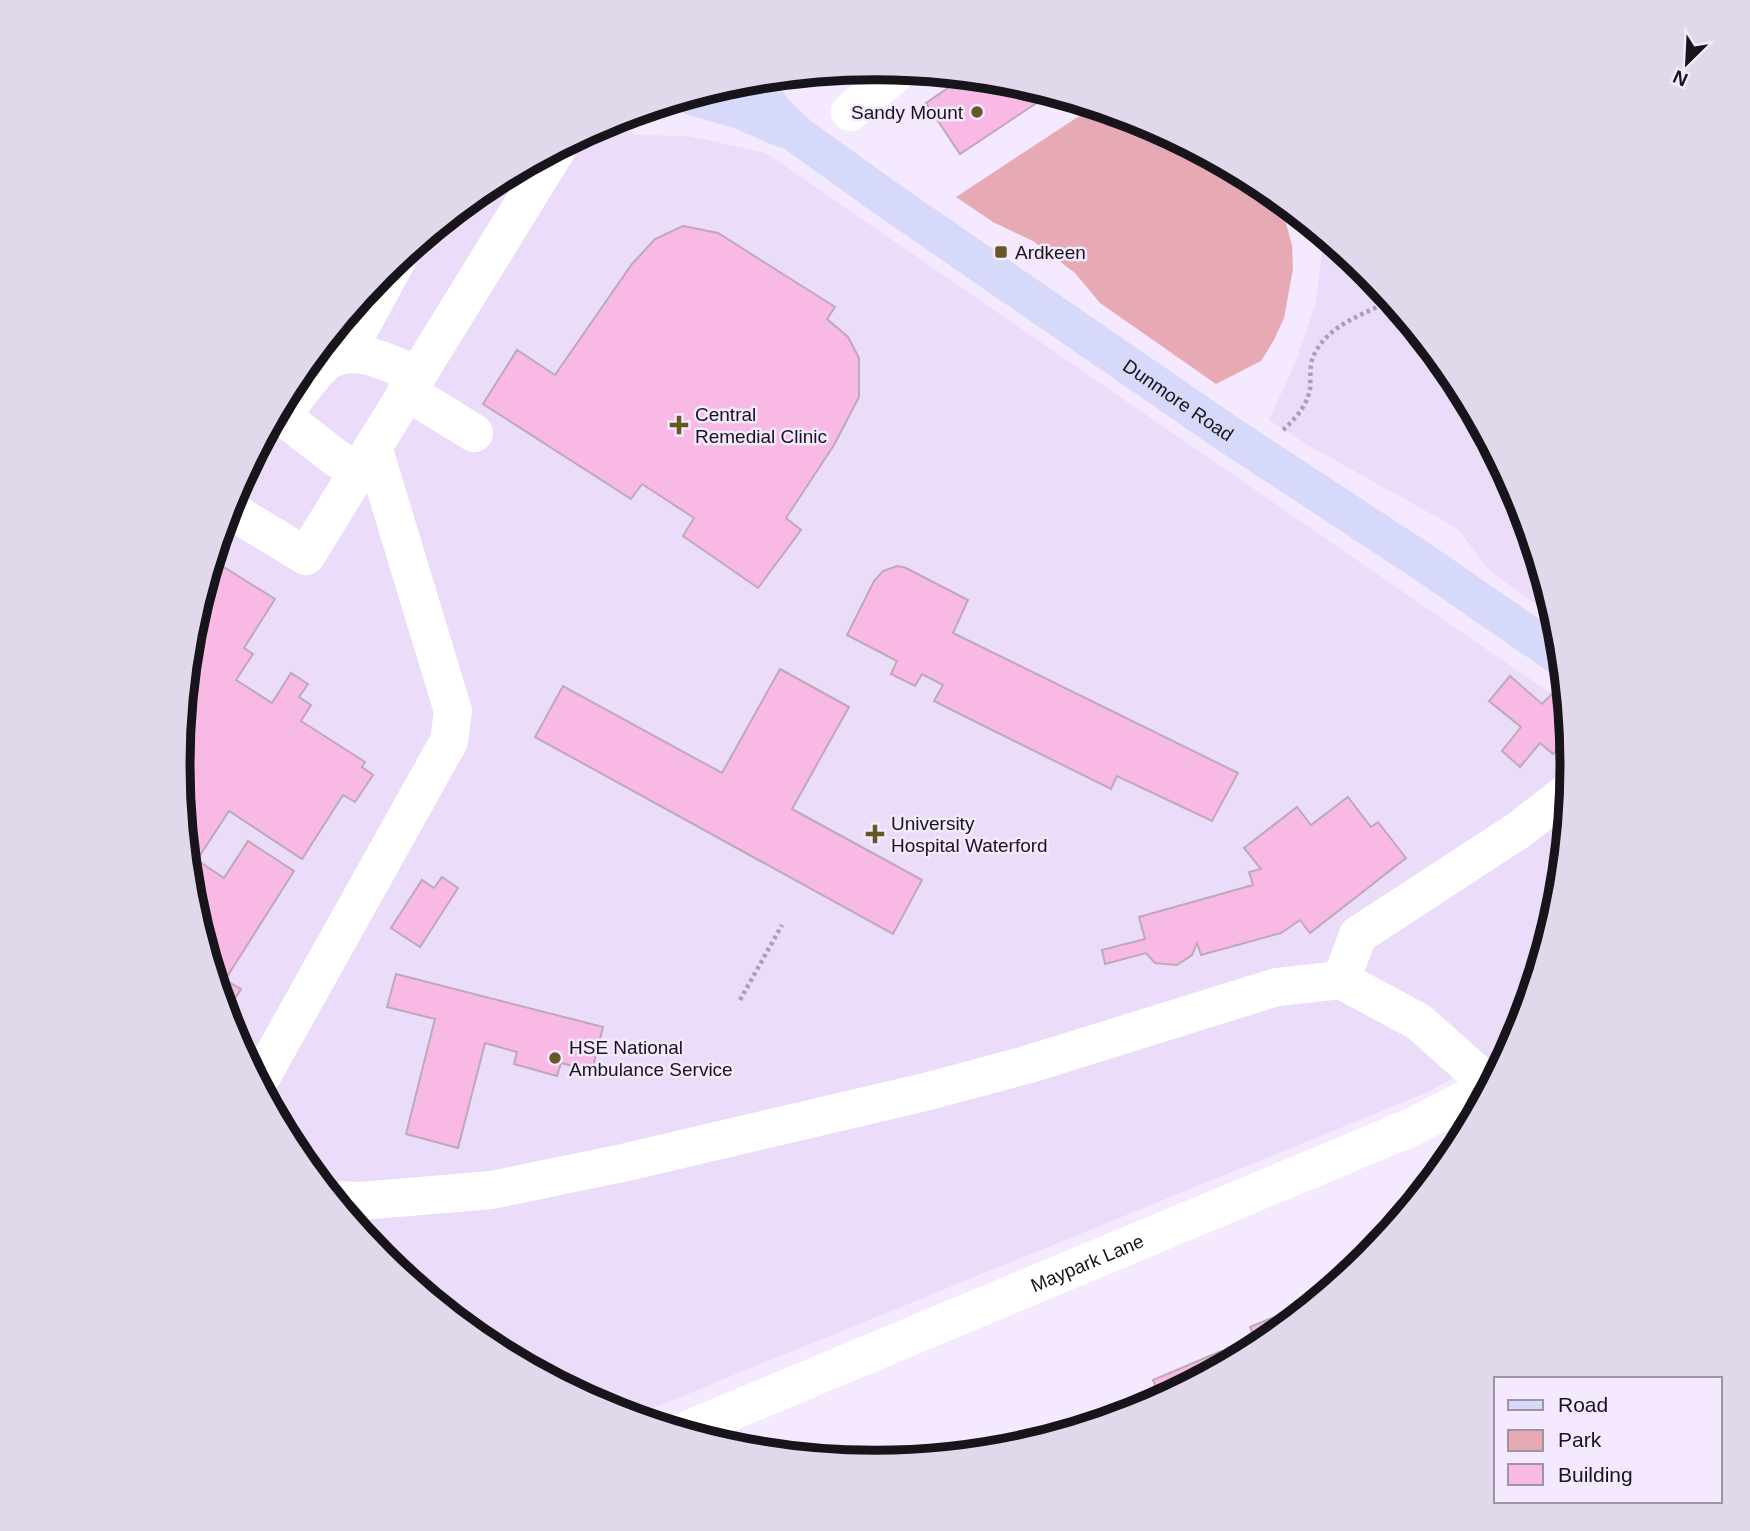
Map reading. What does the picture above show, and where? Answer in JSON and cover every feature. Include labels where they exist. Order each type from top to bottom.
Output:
[{"type":"main road","name":"Dunmore Road","points":[[758,91],[775,113],[799,136],[884,197],[1550,651]]},
{"type":"main road","name":"Dunmore Road","points":[[710,101],[740,110],[799,136]]},
{"type":"street","points":[[850,112],[888,81]]},
{"type":"street","points":[[238,515],[306,556],[548,164]]},
{"type":"street","points":[[346,354],[378,295]]},
{"type":"street","points":[[305,386],[325,363],[346,354],[367,356],[411,383],[474,433]]},
{"type":"street","points":[[264,1073],[449,741],[453,711],[366,459],[304,434],[285,418]]},
{"type":"street","points":[[1341,980],[1358,935],[1519,830],[1559,798]]},
{"type":"street","points":[[346,1200],[492,1191],[614,1165],[938,1089],[1026,1065],[1277,987],[1341,980],[1419,1022],[1483,1080]]},
{"type":"street","name":"Maypark Lane","points":[[697,1427],[1412,1127],[1476,1094]]},
{"type":"path","points":[[1266,458],[1283,430],[1295,420],[1304,406],[1309,393],[1312,359],[1321,342],[1334,330],[1382,306]]},
{"type":"path","points":[[740,1000],[782,925]]},
{"type":"shaded area","name":"University Hospital Waterford","points":[[624,129],[635,135],[688,136],[766,153],[1556,697],[1560,766],[1554,855],[1537,943],[1524,986],[1496,1054],[1428,1092],[646,1411],[572,1380],[532,1359],[494,1335],[423,1281],[360,1217],[332,1183],[305,1146],[261,1068],[242,1028],[213,943],[203,899],[191,810],[191,721],[203,632],[226,545],[242,503],[282,423],[305,385],[360,314],[423,250],[494,196],[572,151]]},
{"type":"shaded area","points":[[1323,247],[1390,314],[1418,348],[1468,423],[1508,503],[1524,545],[1542,609],[1490,571],[1458,529],[1306,444],[1269,420],[1296,361],[1316,303]]},
{"type":"green space","points":[[1083,113],[1095,117],[1178,151],[1218,172],[1281,214],[1292,245],[1293,269],[1284,318],[1261,361],[1216,384],[1100,303],[1075,273],[1033,241],[993,222],[956,197]]},
{"type":"building","name":"Sandy Mount","points":[[952,85],[1039,101],[960,154],[926,103]]},
{"type":"building","name":"Central Remedial Clinic","points":[[683,226],[718,233],[835,307],[827,319],[848,337],[859,358],[859,397],[834,445],[786,518],[801,530],[758,588],[683,536],[694,518],[642,484],[631,499],[483,404],[517,350],[555,375],[632,264],[655,239]]},
{"type":"building","points":[[222,566],[275,599],[244,648],[253,654],[236,680],[272,703],[291,673],[308,684],[299,697],[311,705],[301,721],[365,762],[362,767],[373,775],[355,802],[343,795],[302,859],[229,811],[197,860],[224,878],[248,841],[294,871],[225,980],[241,989],[232,1003],[213,943],[203,899],[196,855],[191,810],[191,721],[196,676],[203,632],[217,573]]},
{"type":"building","points":[[897,566],[968,600],[953,633],[1238,773],[1212,821],[1117,776],[1111,789],[934,701],[943,685],[922,674],[915,686],[891,674],[897,661],[847,635],[874,581],[883,571]]},
{"type":"building","points":[[780,669],[849,707],[792,809],[922,880],[893,934],[535,737],[563,686],[722,773]]},
{"type":"building","points":[[1510,676],[1542,704],[1552,694],[1556,698],[1560,747],[1553,754],[1540,743],[1520,767],[1502,751],[1521,727],[1489,701]]},
{"type":"building","points":[[1348,797],[1371,827],[1378,822],[1406,858],[1310,933],[1300,920],[1281,933],[1201,955],[1197,943],[1192,955],[1177,965],[1155,963],[1146,953],[1105,964],[1102,950],[1145,939],[1139,917],[1253,885],[1249,872],[1261,869],[1244,848],[1297,807],[1311,825]]},
{"type":"building","points":[[442,877],[458,888],[420,947],[391,928],[422,880],[434,888]]},
{"type":"building","name":"HSE National Ambulance Service","points":[[396,974],[603,1027],[592,1071],[561,1063],[557,1076],[514,1064],[517,1052],[485,1043],[458,1148],[406,1134],[435,1019],[387,1007]]},
{"type":"building","points":[[1290,1310],[1254,1336],[1250,1327]]},
{"type":"building","points":[[1221,1351],[1223,1356],[1217,1359],[1157,1389],[1153,1380]]},
{"type":"place","name":"Sandy Mount","points":[[977,112]]},
{"type":"place","name":"Ardkeen","points":[[1001,252]]},
{"type":"place","name":"Central Remedial Clinic","points":[[679,425]]},
{"type":"place","name":"University Hospital Waterford","points":[[875,834]]},
{"type":"place","name":"HSE National Ambulance Service","points":[[555,1058]]}]
